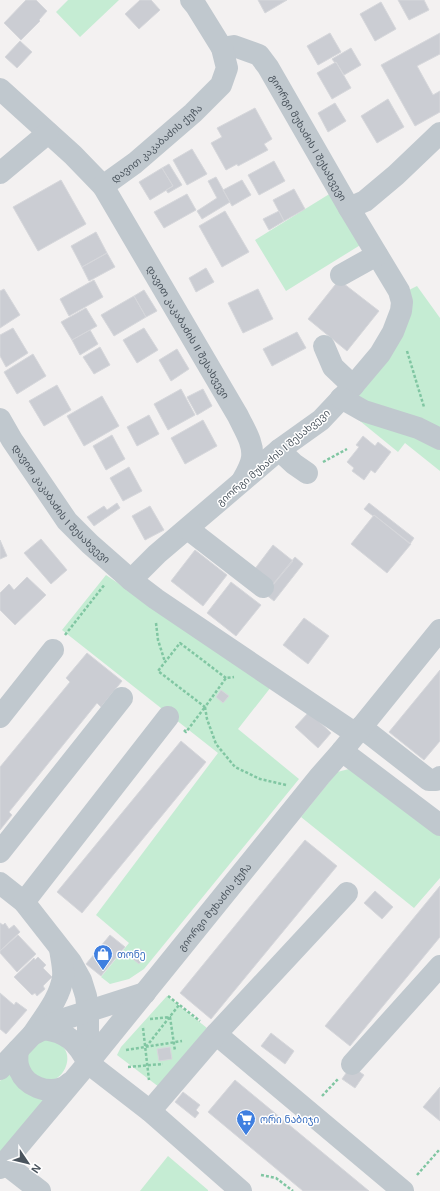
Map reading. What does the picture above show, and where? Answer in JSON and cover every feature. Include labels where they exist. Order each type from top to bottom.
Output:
[{"type":"street","name":"დავით კაკაბაძის ქუჩა","points":[[0,89],[72,155],[103,186],[135,163],[193,113],[221,85],[227,68],[222,48],[191,0]]},
{"type":"street","name":"გიორგი მუხაძის I შესახვევი","points":[[127,576],[157,554],[279,450],[320,420],[380,354],[393,332],[401,312],[402,302],[399,291],[349,208],[268,67],[259,55],[234,46],[222,48]]},
{"type":"street","points":[[0,173],[48,133]]},
{"type":"street","points":[[349,208],[365,201],[396,175],[440,133]]},
{"type":"street","name":"დავით კაკაბაძის II შესახვევი","points":[[103,186],[234,409],[244,429],[250,442],[252,457],[242,482]]},
{"type":"street","points":[[341,275],[377,255]]},
{"type":"street","points":[[324,346],[333,367],[347,392],[364,411],[418,428],[436,437]]},
{"type":"street","name":"დავით კაკაბაძის I შესახვევი","points":[[0,419],[6,444],[68,521],[90,544],[127,576]]},
{"type":"street","points":[[279,450],[306,473]]},
{"type":"street","points":[[188,528],[263,587]]},
{"type":"street","points":[[127,576],[156,599],[358,730],[429,780],[436,780],[440,777]]},
{"type":"street","name":"გიორგი მუხაძის ქუჩა","points":[[2,1165],[70,1083],[155,993],[309,790],[440,630]]},
{"type":"street","points":[[0,717],[54,650]]},
{"type":"street","points":[[0,852],[122,698]]},
{"type":"street","points":[[24,902],[168,717]]},
{"type":"street","points":[[342,751],[440,825]]},
{"type":"street","points":[[0,883],[24,902],[71,962],[81,980],[86,996],[88,1011],[88,1063]]},
{"type":"street","points":[[150,1111],[178,1069],[216,1034],[347,893]]},
{"type":"street","points":[[32,1038],[56,998],[60,987],[63,975],[60,948]]},
{"type":"street","points":[[352,1064],[440,966]]},
{"type":"street","points":[[0,1069],[32,1038],[61,1020],[155,993]]},
{"type":"street","points":[[32,1038],[56,1031],[69,1038],[83,1054],[88,1063],[150,1111],[230,1187]]},
{"type":"street","points":[[216,1034],[403,1191]]},
{"type":"street","name":"გიორგი მუხაძის ქუჩა","points":[[32,1038],[17,1057],[19,1071],[23,1078],[31,1085],[42,1089],[52,1090],[61,1088],[70,1083]]},
{"type":"street","points":[[2,1165],[40,1191]]},
{"type":"path","points":[[407,351],[436,437]]},
{"type":"path","points":[[306,473],[347,449]]},
{"type":"path","points":[[54,650],[111,575],[127,576]]},
{"type":"path","points":[[156,599],[156,629],[165,662]]},
{"type":"path","points":[[205,707],[226,678],[180,643],[158,671],[205,707],[207,719],[216,744],[235,767],[260,779],[309,790]]},
{"type":"path","points":[[155,993],[179,1005],[216,1034]]},
{"type":"path","points":[[146,1047],[179,1005]]},
{"type":"path","points":[[149,1020],[170,1017]]},
{"type":"path","points":[[125,1068],[147,1066],[178,1069],[170,1017]]},
{"type":"path","points":[[143,1027],[149,1087]]},
{"type":"path","points":[[124,1050],[173,1043],[216,1034]]},
{"type":"path","points":[[308,1112],[352,1064]]},
{"type":"path","points":[[403,1191],[440,1149]]},
{"type":"path","points":[[261,1175],[276,1178],[293,1191]]},
{"type":"green space","points":[[68,0],[119,0],[80,37],[56,12]]},
{"type":"green space","points":[[331,193],[362,244],[286,291],[255,240]]},
{"type":"green space","points":[[417,286],[440,318],[440,471],[405,443],[398,452],[344,408],[409,290]]},
{"type":"green space","points":[[106,575],[271,687],[238,729],[299,779],[144,969],[129,979],[110,984],[101,977],[129,943],[96,915],[218,753],[62,630]]},
{"type":"green space","points":[[353,768],[440,831],[440,878],[414,908],[301,817],[337,772]]},
{"type":"green space","points":[[167,996],[207,1028],[159,1087],[117,1055],[121,1047]]},
{"type":"green space","points":[[51,1039],[64,1048],[67,1053],[67,1059],[64,1071],[60,1076],[50,1081],[42,1079],[28,1069],[26,1057],[37,1041]]},
{"type":"green space","points":[[9,1070],[47,1098],[0,1155],[0,1081]]},
{"type":"green space","points":[[168,1156],[208,1190],[208,1191],[140,1191]]},
{"type":"building","points":[[26,0],[36,0],[47,11],[39,20],[40,21],[21,40],[4,23]]},
{"type":"building","points":[[140,0],[151,0],[160,10],[139,29],[125,14]]},
{"type":"building","points":[[258,0],[287,0],[265,13]]},
{"type":"building","points":[[398,0],[424,0],[429,10],[409,20]]},
{"type":"building","points":[[381,2],[396,29],[375,41],[360,14]]},
{"type":"building","points":[[330,33],[341,52],[318,65],[307,46]]},
{"type":"building","points":[[440,33],[440,54],[417,66],[433,95],[440,91],[440,112],[415,126],[381,65]]},
{"type":"building","points":[[20,41],[32,52],[17,68],[5,57]]},
{"type":"building","points":[[351,48],[361,65],[344,75],[336,62],[335,63],[332,59]]},
{"type":"building","points":[[336,62],[351,88],[332,99],[317,73]]},
{"type":"building","points":[[388,99],[404,127],[377,143],[361,116]]},
{"type":"building","points":[[335,103],[346,121],[328,132],[318,113]]},
{"type":"building","points":[[255,108],[272,139],[264,144],[268,150],[238,166],[237,164],[226,170],[211,143],[222,137],[217,128]]},
{"type":"building","points":[[192,149],[207,174],[187,185],[173,160]]},
{"type":"building","points":[[274,161],[285,181],[259,195],[248,175]]},
{"type":"building","points":[[169,164],[182,185],[168,193],[166,190],[173,186],[162,168]]},
{"type":"building","points":[[162,168],[173,186],[150,200],[139,182]]},
{"type":"building","points":[[216,177],[230,202],[202,219],[197,211],[217,198],[208,181]]},
{"type":"building","points":[[61,180],[86,224],[38,251],[13,207]]},
{"type":"building","points":[[242,180],[251,195],[232,206],[223,190]]},
{"type":"building","points":[[294,189],[305,209],[284,221],[273,200]]},
{"type":"building","points":[[187,194],[196,210],[164,228],[154,212]]},
{"type":"building","points":[[225,211],[249,252],[222,267],[199,226]]},
{"type":"building","points":[[279,211],[284,221],[269,230],[263,219]]},
{"type":"building","points":[[96,232],[107,253],[82,267],[71,246]]},
{"type":"building","points":[[107,253],[115,267],[89,281],[82,267]]},
{"type":"building","points":[[206,268],[214,282],[196,292],[189,278]]},
{"type":"building","points":[[94,280],[103,297],[69,316],[60,299]]},
{"type":"building","points":[[339,280],[379,311],[347,351],[308,319]]},
{"type":"building","points":[[4,289],[20,315],[0,328],[0,291]]},
{"type":"building","points":[[258,289],[273,319],[243,333],[228,303]]},
{"type":"building","points":[[144,290],[157,311],[146,317],[134,296]]},
{"type":"building","points":[[134,296],[146,317],[114,336],[101,315]]},
{"type":"building","points":[[86,308],[97,326],[72,340],[61,322]]},
{"type":"building","points":[[13,328],[28,353],[6,367],[0,356],[0,335]]},
{"type":"building","points":[[144,328],[158,350],[137,363],[123,340]]},
{"type":"building","points":[[90,330],[98,344],[80,355],[72,340]]},
{"type":"building","points":[[297,332],[306,348],[272,366],[263,349]]},
{"type":"building","points":[[100,347],[110,365],[94,374],[83,357]]},
{"type":"building","points":[[177,349],[189,369],[171,381],[159,360]]},
{"type":"building","points":[[33,354],[46,376],[17,394],[4,372]]},
{"type":"building","points":[[57,385],[71,410],[44,426],[29,401]]},
{"type":"building","points":[[181,389],[195,415],[168,430],[154,404]]},
{"type":"building","points":[[203,389],[212,406],[197,415],[187,397]]},
{"type":"building","points":[[102,396],[119,426],[84,446],[67,416]]},
{"type":"building","points":[[149,415],[159,434],[137,446],[127,427]]},
{"type":"building","points":[[203,420],[217,446],[185,464],[171,438]]},
{"type":"building","points":[[112,435],[125,459],[106,470],[93,446]]},
{"type":"building","points":[[363,436],[375,446],[378,442],[391,452],[375,473],[371,470],[364,480],[352,471],[354,468],[347,462],[359,447],[356,445]]},
{"type":"building","points":[[129,467],[142,491],[123,501],[110,478]]},
{"type":"building","points":[[117,503],[120,508],[94,526],[87,517],[104,506],[107,510]]},
{"type":"building","points":[[369,503],[414,538],[410,544],[374,515],[373,516],[364,509]]},
{"type":"building","points":[[150,506],[164,530],[145,540],[132,516]]},
{"type":"building","points":[[374,515],[411,544],[387,573],[351,544]]},
{"type":"building","points":[[41,539],[67,570],[51,584],[24,553]]},
{"type":"building","points":[[0,540],[7,556],[0,559]]},
{"type":"building","points":[[273,545],[293,561],[273,585],[254,570]]},
{"type":"building","points":[[195,550],[227,575],[203,606],[171,581]]},
{"type":"building","points":[[295,557],[303,564],[274,601],[265,594]]},
{"type":"building","points":[[27,577],[46,595],[15,625],[0,610],[0,593],[9,584],[14,590]]},
{"type":"building","points":[[231,582],[261,605],[236,636],[207,613]]},
{"type":"building","points":[[304,618],[329,636],[308,664],[283,645]]},
{"type":"building","points":[[87,653],[122,681],[101,707],[97,703],[9,812],[12,815],[0,830],[0,767],[70,682],[66,678]]},
{"type":"building","points":[[440,670],[440,741],[424,760],[389,732]]},
{"type":"building","points":[[221,690],[229,696],[223,703],[216,697]]},
{"type":"building","points":[[309,712],[331,733],[318,748],[295,727]]},
{"type":"building","points":[[181,741],[206,762],[82,913],[57,892]]},
{"type":"building","points":[[305,840],[337,866],[211,1019],[180,993]]},
{"type":"building","points":[[440,886],[440,937],[350,1046],[325,1026]]},
{"type":"building","points":[[375,891],[393,907],[382,919],[364,903]]},
{"type":"building","points":[[0,923],[3,925],[5,923],[9,929],[14,925],[20,932],[0,951]]},
{"type":"building","points":[[18,935],[36,954],[17,972],[0,953],[0,951]]},
{"type":"building","points":[[110,935],[125,947],[101,976],[86,964]]},
{"type":"building","points":[[140,949],[147,955],[139,964],[133,959]]},
{"type":"building","points":[[38,957],[46,965],[43,968],[52,977],[43,986],[45,989],[37,996],[35,993],[32,995],[14,977],[34,958],[35,960]]},
{"type":"building","points":[[0,993],[14,1005],[16,1002],[27,1010],[6,1034],[0,1029]]},
{"type":"building","points":[[271,1033],[294,1051],[285,1064],[261,1046]]},
{"type":"building","points":[[170,1047],[172,1059],[159,1061],[157,1049]]},
{"type":"building","points":[[351,1066],[364,1075],[355,1088],[342,1079]]},
{"type":"building","points":[[235,1080],[369,1191],[303,1191],[208,1112]]},
{"type":"building","points":[[440,1087],[440,1121],[423,1107]]},
{"type":"building","points":[[183,1092],[200,1105],[196,1110],[199,1113],[195,1118],[175,1102]]},
{"type":"place","name":"თონე","points":[[103,971]]},
{"type":"place","name":"ორი ნაბიჯი","points":[[246,1136]]}]
